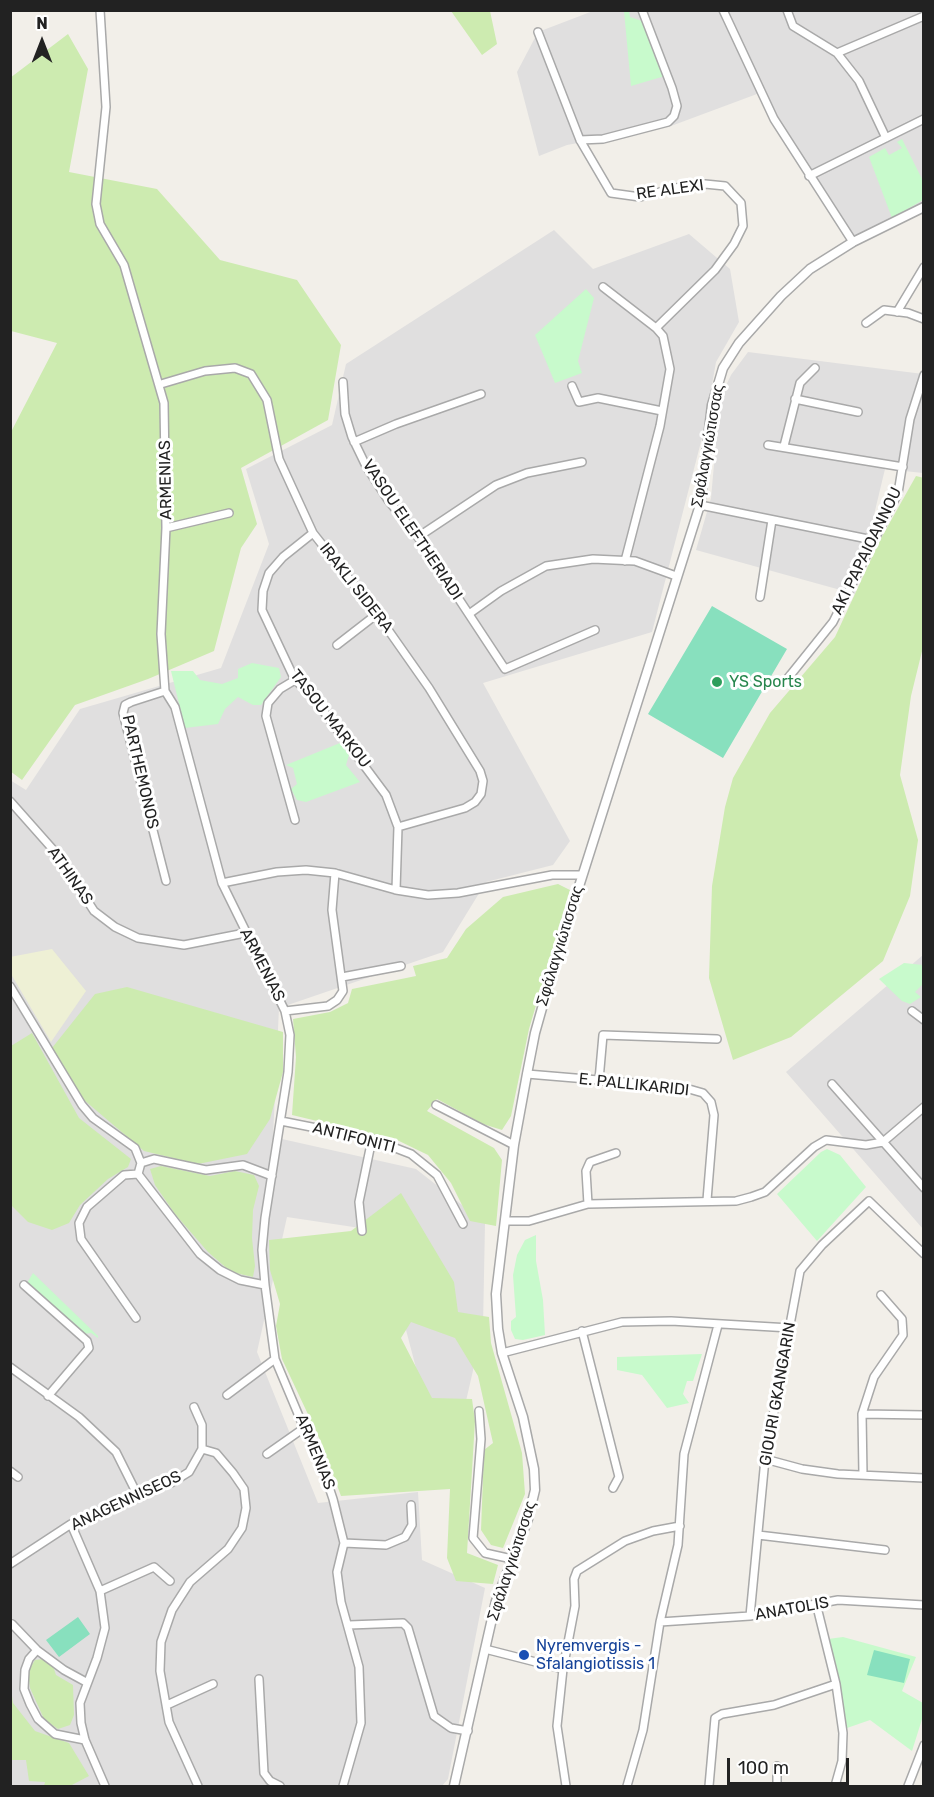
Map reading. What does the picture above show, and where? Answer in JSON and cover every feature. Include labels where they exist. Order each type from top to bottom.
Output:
[{"type":"street","name":"ARMENIAS","points":[[100,10],[106,107],[96,204],[100,224],[124,265],[140,327],[161,384],[165,425],[166,528],[161,634],[165,691],[175,707],[222,883],[285,1011],[290,1035],[288,1072],[262,1250],[265,1285],[275,1359],[304,1428],[318,1454],[333,1499],[344,1544]]},
{"type":"street","points":[[580,140],[603,139],[668,122],[674,116],[677,106],[672,88],[642,10]]},
{"type":"street","points":[[723,10],[774,119],[853,243]]},
{"type":"street","points":[[787,10],[793,26],[837,52],[859,81],[886,138]]},
{"type":"street","points":[[837,52],[924,16]]},
{"type":"street","name":"RE ALEXI","points":[[538,32],[580,140],[610,193],[640,197],[688,185],[705,184],[725,186],[741,203],[744,226],[734,244],[715,270],[656,328]]},
{"type":"street","points":[[809,176],[924,119]]},
{"type":"street","name":"Σφάλαγγιώτισσας","points":[[454,1786],[496,1601],[533,1499],[534,1468],[523,1417],[502,1353],[496,1294],[514,1145],[527,1074],[542,1006],[700,505],[712,405],[723,368],[739,343],[781,296],[810,269],[853,243],[924,207]]},
{"type":"street","points":[[897,312],[924,267]]},
{"type":"street","points":[[603,287],[663,336],[670,369],[625,561]]},
{"type":"street","points":[[866,323],[884,310],[924,319]]},
{"type":"street","name":"IRAKLI SIDERA","points":[[161,384],[205,371],[235,368],[251,374],[267,400],[279,459],[313,533],[377,614],[429,688],[480,771],[483,781],[481,794],[465,808],[398,827]]},
{"type":"street","points":[[784,446],[800,383],[815,368]]},
{"type":"street","name":"AKI PAPAIOANNOU","points":[[788,678],[833,622],[898,493],[910,419],[924,375]]},
{"type":"street","name":"VASOU ELEFTHERIADI","points":[[343,382],[345,414],[354,442],[388,500],[418,537],[505,669],[595,630]]},
{"type":"street","points":[[572,386],[579,402],[598,398],[662,411]]},
{"type":"street","points":[[354,442],[396,424],[481,394]]},
{"type":"street","points":[[795,399],[858,412]]},
{"type":"street","points":[[768,445],[903,467]]},
{"type":"street","points":[[418,537],[496,484],[527,473],[582,462]]},
{"type":"street","points":[[700,505],[873,540]]},
{"type":"street","points":[[166,528],[230,513]]},
{"type":"street","points":[[760,597],[772,520]]},
{"type":"street","name":"TASOU MARKOU","points":[[313,533],[283,556],[269,573],[263,591],[262,610],[295,680],[310,693],[386,795],[398,827],[396,890]]},
{"type":"street","points":[[469,614],[501,591],[546,566],[593,559],[635,561],[676,576]]},
{"type":"street","points":[[337,645],[377,614]]},
{"type":"street","points":[[295,680],[280,689],[268,703],[266,717],[295,820]]},
{"type":"street","name":"PARTHEMONOS","points":[[165,691],[125,705],[123,713],[166,881]]},
{"type":"street","name":"ATHINAS","points":[[10,801],[57,854],[94,911],[115,927],[138,938],[182,945],[245,933]]},
{"type":"street","points":[[222,883],[277,872],[306,870],[335,873],[396,890],[428,895],[458,893],[552,875],[582,875]]},
{"type":"street","points":[[285,1011],[328,1006],[338,1000],[343,991],[332,910],[335,873]]},
{"type":"street","points":[[342,977],[401,966]]},
{"type":"street","points":[[10,986],[82,1106],[93,1118],[135,1148],[141,1163],[138,1174]]},
{"type":"street","points":[[912,1011],[924,1020]]},
{"type":"street","points":[[599,1080],[603,1035],[717,1039]]},
{"type":"street","name":"E. PALLIKARIDI","points":[[527,1074],[681,1087],[703,1093],[711,1102],[714,1115],[707,1200]]},
{"type":"street","points":[[832,1084],[924,1188]]},
{"type":"street","points":[[436,1105],[514,1145]]},
{"type":"street","points":[[505,1221],[529,1221],[588,1204],[736,1201],[765,1192],[814,1147],[826,1140],[866,1145],[883,1142],[924,1107]]},
{"type":"street","name":"ANTIFONITI","points":[[281,1120],[372,1139],[411,1154],[437,1175],[463,1224]]},
{"type":"street","points":[[362,1231],[359,1202],[372,1139]]},
{"type":"street","points":[[588,1204],[586,1171],[590,1162],[616,1153]]},
{"type":"street","points":[[141,1163],[154,1159],[206,1170],[243,1165],[272,1176]]},
{"type":"street","points":[[136,1318],[81,1239],[79,1223],[87,1207],[124,1174],[138,1174]]},
{"type":"street","points":[[138,1174],[200,1254],[220,1270],[240,1280],[265,1285]]},
{"type":"street","name":"GIOURI GKANGARIN","points":[[750,1616],[765,1459],[800,1271],[822,1245],[869,1201],[924,1254]]},
{"type":"street","points":[[24,1285],[87,1341],[89,1348],[48,1396]]},
{"type":"street","points":[[863,1475],[862,1414],[874,1377],[903,1335],[902,1319],[881,1295]]},
{"type":"street","points":[[502,1353],[622,1322],[671,1321],[790,1328]]},
{"type":"street","points":[[627,1786],[643,1730],[660,1622],[680,1526],[684,1454],[718,1325]]},
{"type":"street","points":[[582,1331],[619,1477],[613,1488]]},
{"type":"street","points":[[227,1395],[275,1359]]},
{"type":"street","points":[[10,1367],[79,1418],[116,1452],[137,1494]]},
{"type":"street","points":[[194,1407],[202,1425],[202,1449],[216,1453],[233,1473],[244,1489],[246,1508],[242,1527],[228,1549],[190,1582],[172,1610],[161,1642],[160,1671],[169,1722],[198,1786]]},
{"type":"street","points":[[479,1412],[481,1439],[473,1538],[485,1553],[512,1559]]},
{"type":"street","points":[[862,1414],[924,1415]]},
{"type":"street","points":[[267,1454],[304,1428]]},
{"type":"street","name":"ANAGENNISEOS","points":[[10,1564],[71,1524],[137,1494],[171,1483],[189,1472],[202,1449]]},
{"type":"street","points":[[765,1459],[802,1469],[924,1478]]},
{"type":"street","points":[[10,1471],[18,1477]]},
{"type":"street","points":[[343,1786],[361,1723],[359,1667],[341,1602],[337,1572],[344,1544],[386,1545],[405,1538],[412,1525],[411,1505]]},
{"type":"street","points":[[71,1524],[100,1591],[105,1628],[97,1658],[80,1702],[85,1740],[105,1786]]},
{"type":"street","points":[[566,1786],[557,1726],[563,1669],[575,1606],[574,1579],[577,1571],[625,1541],[652,1531],[680,1526]]},
{"type":"street","points":[[758,1535],[885,1550]]},
{"type":"street","points":[[100,1591],[154,1567],[170,1581]]},
{"type":"street","name":"ANATOLIS","points":[[660,1622],[750,1616],[838,1600],[924,1605]]},
{"type":"street","points":[[816,1603],[836,1684],[843,1733],[842,1761],[836,1785],[845,1786]]},
{"type":"street","points":[[349,1625],[399,1622],[408,1628],[434,1716],[451,1728],[468,1731]]},
{"type":"street","points":[[12,1624],[37,1650],[64,1670],[86,1682]]},
{"type":"street","points":[[485,1649],[563,1669]]},
{"type":"street","points":[[37,1650],[29,1659],[25,1670],[24,1689],[30,1704],[38,1719],[56,1734],[85,1740]]},
{"type":"street","points":[[259,1679],[264,1773],[270,1781],[280,1786]]},
{"type":"street","points":[[167,1705],[213,1684]]},
{"type":"street","points":[[709,1786],[715,1718],[722,1714],[774,1706],[836,1684]]},
{"type":"street","points":[[908,1786],[924,1745]]},
{"type":"street","points":[[777,1766],[777,1786]]},
{"type":"shaded area","points":[[593,11],[923,11],[923,203],[852,240],[757,94],[671,126],[567,145],[539,156],[517,72],[538,32]]},
{"type":"shaded area","points":[[554,230],[593,269],[689,234],[730,269],[739,322],[716,362],[704,430],[652,632],[483,683],[570,841],[553,865],[486,882],[443,952],[279,1008],[273,1137],[416,1169],[485,1223],[483,1327],[466,1401],[426,1406],[380,1231],[287,1217],[257,1352],[318,1503],[418,1492],[422,1560],[485,1588],[448,1779],[442,1786],[11,1786],[10,780],[26,790],[80,709],[221,668],[269,544],[246,469],[332,425],[346,364]]},
{"type":"shaded area","points":[[748,352],[923,374],[923,473],[885,469],[855,594],[696,550],[711,498],[720,398],[731,375]]},
{"type":"shaded area","points":[[923,955],[923,1229],[786,1072]]},
{"type":"green space","points":[[451,11],[490,11],[497,44],[482,55]]},
{"type":"green space","points":[[624,11],[629,11],[630,17],[642,21],[656,51],[654,56],[665,76],[631,86]]},
{"type":"green space","points":[[68,34],[88,69],[69,172],[157,189],[220,260],[297,280],[341,345],[328,420],[241,468],[257,524],[241,548],[214,651],[148,679],[75,705],[22,780],[10,771],[11,432],[57,343],[11,331],[10,78]]},
{"type":"green space","points":[[902,139],[923,181],[923,200],[892,218],[869,157],[885,148],[889,155],[902,148],[897,142]]},
{"type":"green space","points":[[586,289],[594,298],[578,361],[582,373],[555,383],[535,335]]},
{"type":"green space","points":[[916,476],[924,478],[924,643],[911,696],[900,775],[918,840],[910,896],[883,961],[791,1037],[733,1060],[709,978],[712,886],[725,807],[733,778],[770,713],[835,637],[880,540]]},
{"type":"green space","name":"YS Sports","points":[[712,606],[787,649],[723,758],[648,714]]},
{"type":"green space","points":[[252,663],[279,668],[281,677],[261,705],[253,705],[238,697],[225,709],[218,724],[185,728],[171,671],[193,671],[200,680],[222,684],[238,678],[238,669]]},
{"type":"green space","points":[[340,743],[349,755],[346,765],[360,782],[306,802],[297,800],[291,789],[297,784],[293,768],[286,765]]},
{"type":"green space","points":[[558,884],[570,890],[529,1029],[511,1116],[502,1130],[483,1124],[437,1099],[427,1111],[494,1148],[502,1160],[496,1226],[470,1221],[451,1183],[428,1155],[397,1140],[292,1115],[296,1057],[293,1019],[330,1012],[348,1003],[352,989],[416,976],[413,966],[447,958],[466,929],[503,897]]},
{"type":"green space","points":[[52,949],[86,991],[51,1042],[11,974],[10,957]]},
{"type":"green space","points":[[904,963],[923,965],[923,984],[915,992],[921,997],[910,1004],[902,1001],[879,979]]},
{"type":"green space","points":[[127,987],[283,1032],[283,1072],[270,1119],[247,1154],[198,1164],[144,1151],[84,1100],[52,1048],[95,994]]},
{"type":"green space","points":[[32,1033],[79,1118],[131,1159],[128,1167],[108,1179],[80,1205],[69,1223],[52,1230],[28,1222],[11,1205],[11,1046]]},
{"type":"green space","points":[[827,1149],[840,1155],[866,1187],[817,1241],[777,1194]]},
{"type":"green space","points":[[161,1166],[210,1176],[235,1171],[254,1175],[259,1186],[253,1210],[252,1238],[255,1266],[253,1277],[231,1272],[208,1252],[175,1214],[155,1185],[150,1169]]},
{"type":"green space","points":[[401,1193],[454,1282],[458,1312],[489,1317],[491,1343],[522,1453],[525,1494],[503,1548],[491,1545],[481,1530],[484,1450],[493,1443],[478,1376],[455,1338],[411,1322],[401,1338],[432,1398],[472,1399],[475,1421],[467,1553],[498,1565],[493,1584],[456,1581],[447,1558],[450,1489],[341,1496],[321,1442],[282,1359],[276,1326],[280,1304],[270,1270],[269,1240],[351,1231]]},
{"type":"green space","points":[[536,1235],[536,1261],[543,1300],[545,1335],[523,1340],[515,1339],[511,1330],[511,1321],[516,1317],[513,1275],[517,1255],[525,1240]]},
{"type":"green space","points":[[33,1273],[98,1338],[91,1333],[83,1334],[27,1283]]},
{"type":"green space","points":[[702,1354],[693,1381],[687,1381],[683,1394],[689,1403],[667,1408],[642,1375],[617,1370],[617,1357]]},
{"type":"green space","points":[[78,1617],[90,1634],[59,1657],[46,1640]]},
{"type":"green space","points":[[843,1637],[916,1657],[902,1691],[923,1703],[923,1716],[912,1751],[870,1720],[847,1728],[828,1639]]},
{"type":"green space","points":[[874,1650],[910,1659],[904,1683],[867,1675]]},
{"type":"green space","points":[[43,1659],[53,1666],[56,1675],[73,1685],[74,1715],[70,1725],[58,1729],[44,1719],[30,1688],[28,1671],[35,1660]]},
{"type":"green space","points":[[10,1682],[13,1703],[35,1731],[69,1743],[89,1776],[70,1786],[44,1786],[45,1782],[29,1781],[26,1760],[11,1760]]},
{"type":"place","name":"YS Sports","points":[[717,682]]},
{"type":"place","name":"Nyremvergis - Sfalangiotissis 1","points":[[524,1655]]}]
